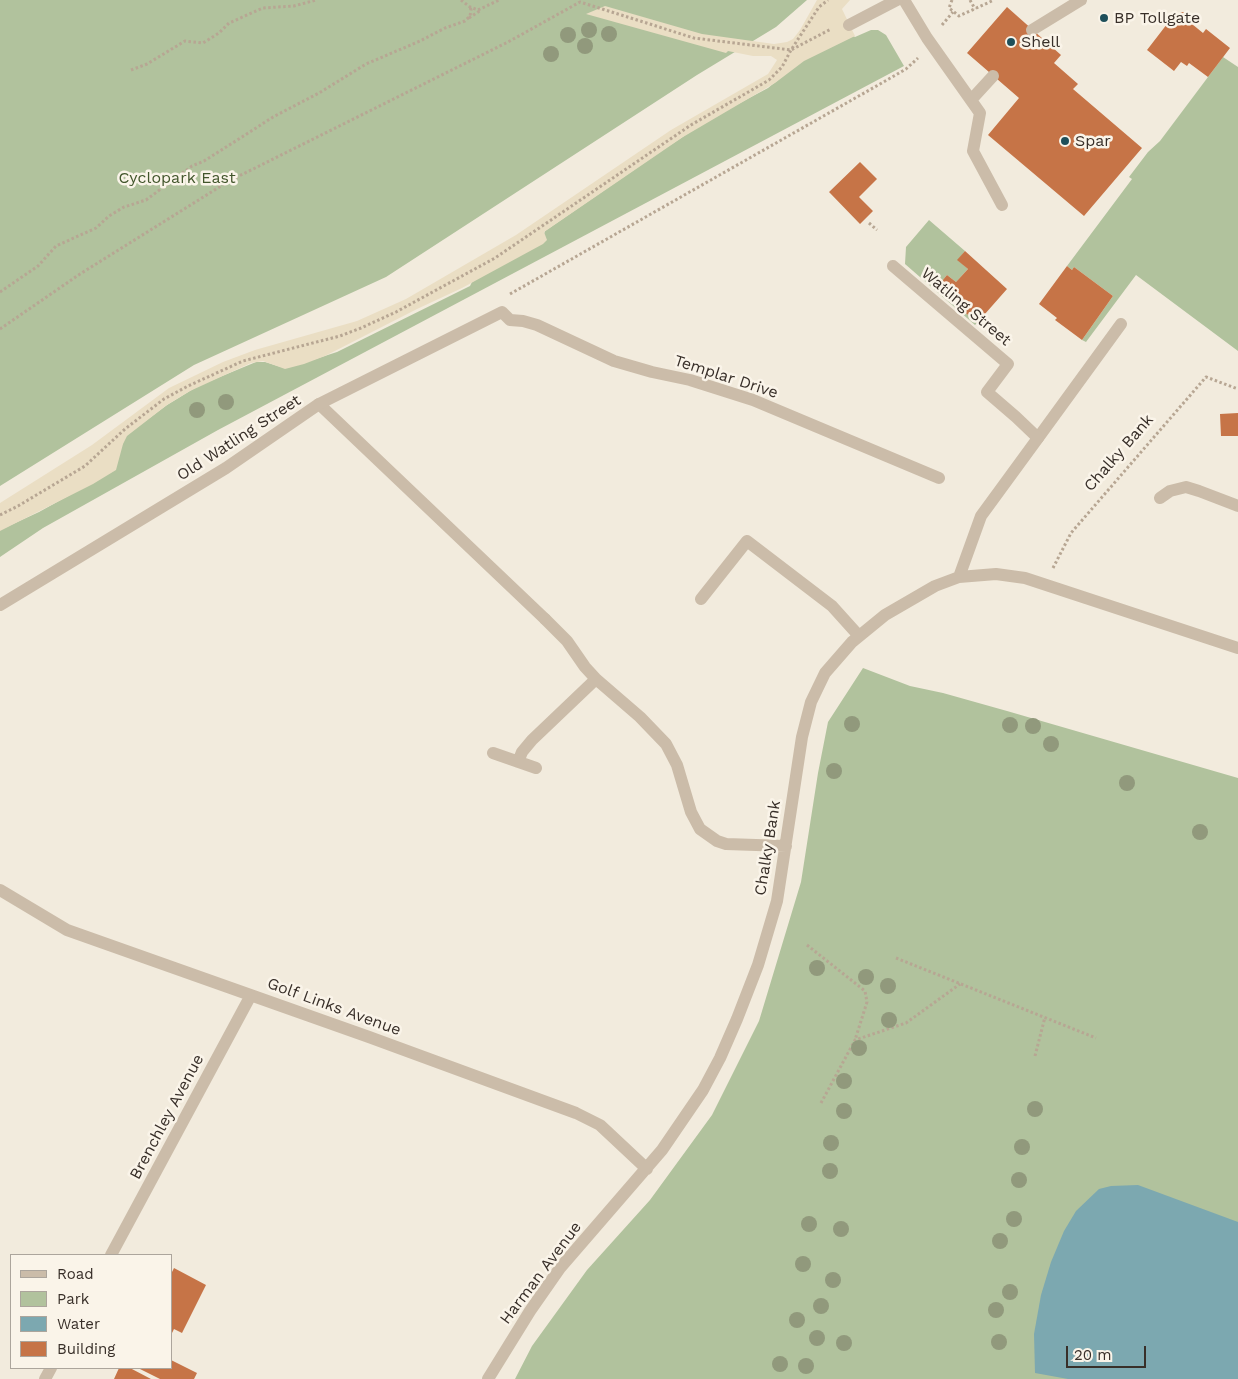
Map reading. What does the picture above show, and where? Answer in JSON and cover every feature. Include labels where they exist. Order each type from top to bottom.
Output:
[{"type":"street","points":[[849,24],[897,0]]},
{"type":"street","points":[[904,0],[930,42],[980,113],[973,151],[1002,205]]},
{"type":"street","points":[[1032,30],[1078,2]]},
{"type":"street","points":[[971,100],[993,76]]},
{"type":"street","name":"Watling Street","points":[[893,266],[1008,364],[987,392],[1038,438]]},
{"type":"street","name":"Old Watling Street","points":[[0,605],[226,468],[319,404],[502,312]]},
{"type":"street","name":"Templar Drive","points":[[502,312],[510,320],[537,325],[614,361],[690,380],[753,400],[939,478]]},
{"type":"street","points":[[959,577],[981,516],[1121,324]]},
{"type":"street","points":[[319,404],[545,619],[567,641],[585,668],[640,717],[666,744],[677,765],[695,822],[704,832],[717,841],[726,844],[786,846]]},
{"type":"street","points":[[1160,498],[1170,491],[1186,487],[1238,506]]},
{"type":"street","points":[[701,600],[747,541],[832,606],[859,636]]},
{"type":"street","name":"Chalky Bank","points":[[647,1169],[676,1131],[703,1090],[738,1020],[758,965],[777,901],[802,737],[811,702],[825,673],[859,636],[899,605],[934,586],[959,577],[1006,574],[1045,584],[1238,648]]},
{"type":"street","points":[[518,762],[522,752],[532,740],[596,679]]},
{"type":"street","points":[[493,753],[536,768]]},
{"type":"street","name":"Golf Links Avenue","points":[[0,890],[67,930],[576,1113],[600,1125],[647,1169]]},
{"type":"street","name":"Brenchley Avenue","points":[[112,1254],[251,995]]},
{"type":"street","name":"Harman Avenue","points":[[488,1379],[510,1341],[556,1274],[647,1169]]},
{"type":"path","points":[[131,70],[147,64],[184,41],[203,43],[219,33],[229,23],[263,8],[294,6],[316,0]]},
{"type":"path","points":[[461,0],[470,7],[481,10]]},
{"type":"path","points":[[0,292],[38,266],[56,246],[96,228],[109,216],[124,207],[146,200],[192,166],[204,161],[242,138],[272,117],[326,89],[370,62],[385,57],[440,30],[468,20],[499,0]]},
{"type":"path","points":[[0,516],[85,466],[125,429],[164,400],[188,386],[242,361],[340,336],[361,328],[396,312],[467,274],[529,235],[690,125],[769,80],[782,67],[819,7],[828,0]]},
{"type":"path","points":[[952,0],[949,8],[961,16],[993,0]]},
{"type":"path","points":[[970,0],[975,9]]},
{"type":"path","points":[[0,329],[80,274],[230,181],[508,42],[579,1],[694,38],[791,50],[843,22],[849,24]]},
{"type":"path","points":[[468,20],[471,12],[470,7]]},
{"type":"path","points":[[502,312],[496,302],[906,69],[915,61],[953,12]]},
{"type":"path","points":[[869,223],[877,230]]},
{"type":"path","name":"Chalky Bank","points":[[1045,584],[1071,533],[1206,377],[1238,389]]},
{"type":"path","points":[[807,944],[865,991],[867,1002],[855,1040],[821,1103]]},
{"type":"path","points":[[896,958],[1096,1038]]},
{"type":"path","points":[[855,1040],[906,1023],[960,984]]},
{"type":"path","points":[[1036,1056],[1045,1017]]},
{"type":"green space","name":"Cyclopark East","points":[[0,0],[807,0],[776,27],[697,75],[386,277],[194,365],[0,486]]},
{"type":"green space","points":[[871,30],[878,30],[886,35],[904,66],[218,430],[43,528],[0,557],[0,530],[39,512],[113,471],[125,437],[130,432],[167,405],[198,386],[256,362],[265,362],[281,367],[294,366],[337,352],[470,286],[472,282],[544,234],[545,231],[658,153],[710,119],[768,88],[802,60],[853,36],[855,37]]},
{"type":"green space","points":[[1223,57],[1238,67],[1238,351],[1136,275],[1086,342],[1082,340],[1113,296],[1074,267],[1072,270],[1067,266],[1132,179],[1129,177],[1148,152],[1160,141]]},
{"type":"green space","points":[[929,220],[965,251],[958,260],[968,269],[956,282],[947,275],[937,287],[977,323],[975,325],[905,264],[906,247]]},
{"type":"green space","points":[[863,668],[910,686],[943,693],[1238,778],[1238,1379],[515,1379],[532,1346],[587,1270],[650,1200],[712,1115],[759,1021],[801,882],[828,722]]},
{"type":"shaded area","points":[[817,0],[850,0],[842,9],[855,36],[804,61],[775,83],[683,137],[544,232],[547,240],[543,244],[462,288],[325,356],[285,369],[263,361],[251,363],[190,391],[167,405],[127,436],[116,470],[93,484],[0,531],[0,503],[92,445],[169,388],[223,362],[255,350],[357,321],[406,299],[516,235],[671,130],[768,74],[777,60],[771,56],[753,56],[728,51],[726,53],[586,14],[605,6],[702,34],[774,44],[793,39]]},
{"type":"water","points":[[1138,1185],[1238,1222],[1238,1379],[1068,1379],[1035,1373],[1034,1334],[1041,1295],[1051,1262],[1064,1231],[1076,1211],[1099,1189],[1111,1186]]},
{"type":"building","name":"Spar","points":[[1007,7],[1061,55],[1054,63],[1078,84],[1073,89],[1142,148],[1084,216],[988,135],[1019,98],[967,53]]},
{"type":"building","points":[[1183,12],[1187,15],[1187,20],[1203,33],[1206,29],[1230,48],[1208,77],[1189,63],[1187,66],[1181,62],[1174,71],[1147,50],[1174,15]]},
{"type":"building","points":[[860,162],[877,179],[859,197],[873,211],[860,224],[829,192]]},
{"type":"building","points":[[965,251],[1007,289],[977,323],[937,287],[947,275],[956,282],[968,269],[957,260]]},
{"type":"building","points":[[1067,266],[1072,270],[1074,267],[1113,296],[1082,340],[1055,320],[1057,318],[1039,304]]},
{"type":"building","points":[[1238,413],[1238,436],[1221,436],[1220,414]]},
{"type":"building","points":[[174,1268],[206,1285],[182,1333],[174,1329],[172,1333],[172,1272]]},
{"type":"building","points":[[172,1360],[197,1373],[194,1379],[160,1379],[140,1369],[172,1369]]},
{"type":"building","points":[[119,1369],[132,1369],[151,1379],[114,1379]]},
{"type":"place","name":"BP Tollgate","points":[[1104,18]]},
{"type":"place","name":"Shell","points":[[1011,42]]},
{"type":"place","name":"Spar","points":[[1065,141]]}]
